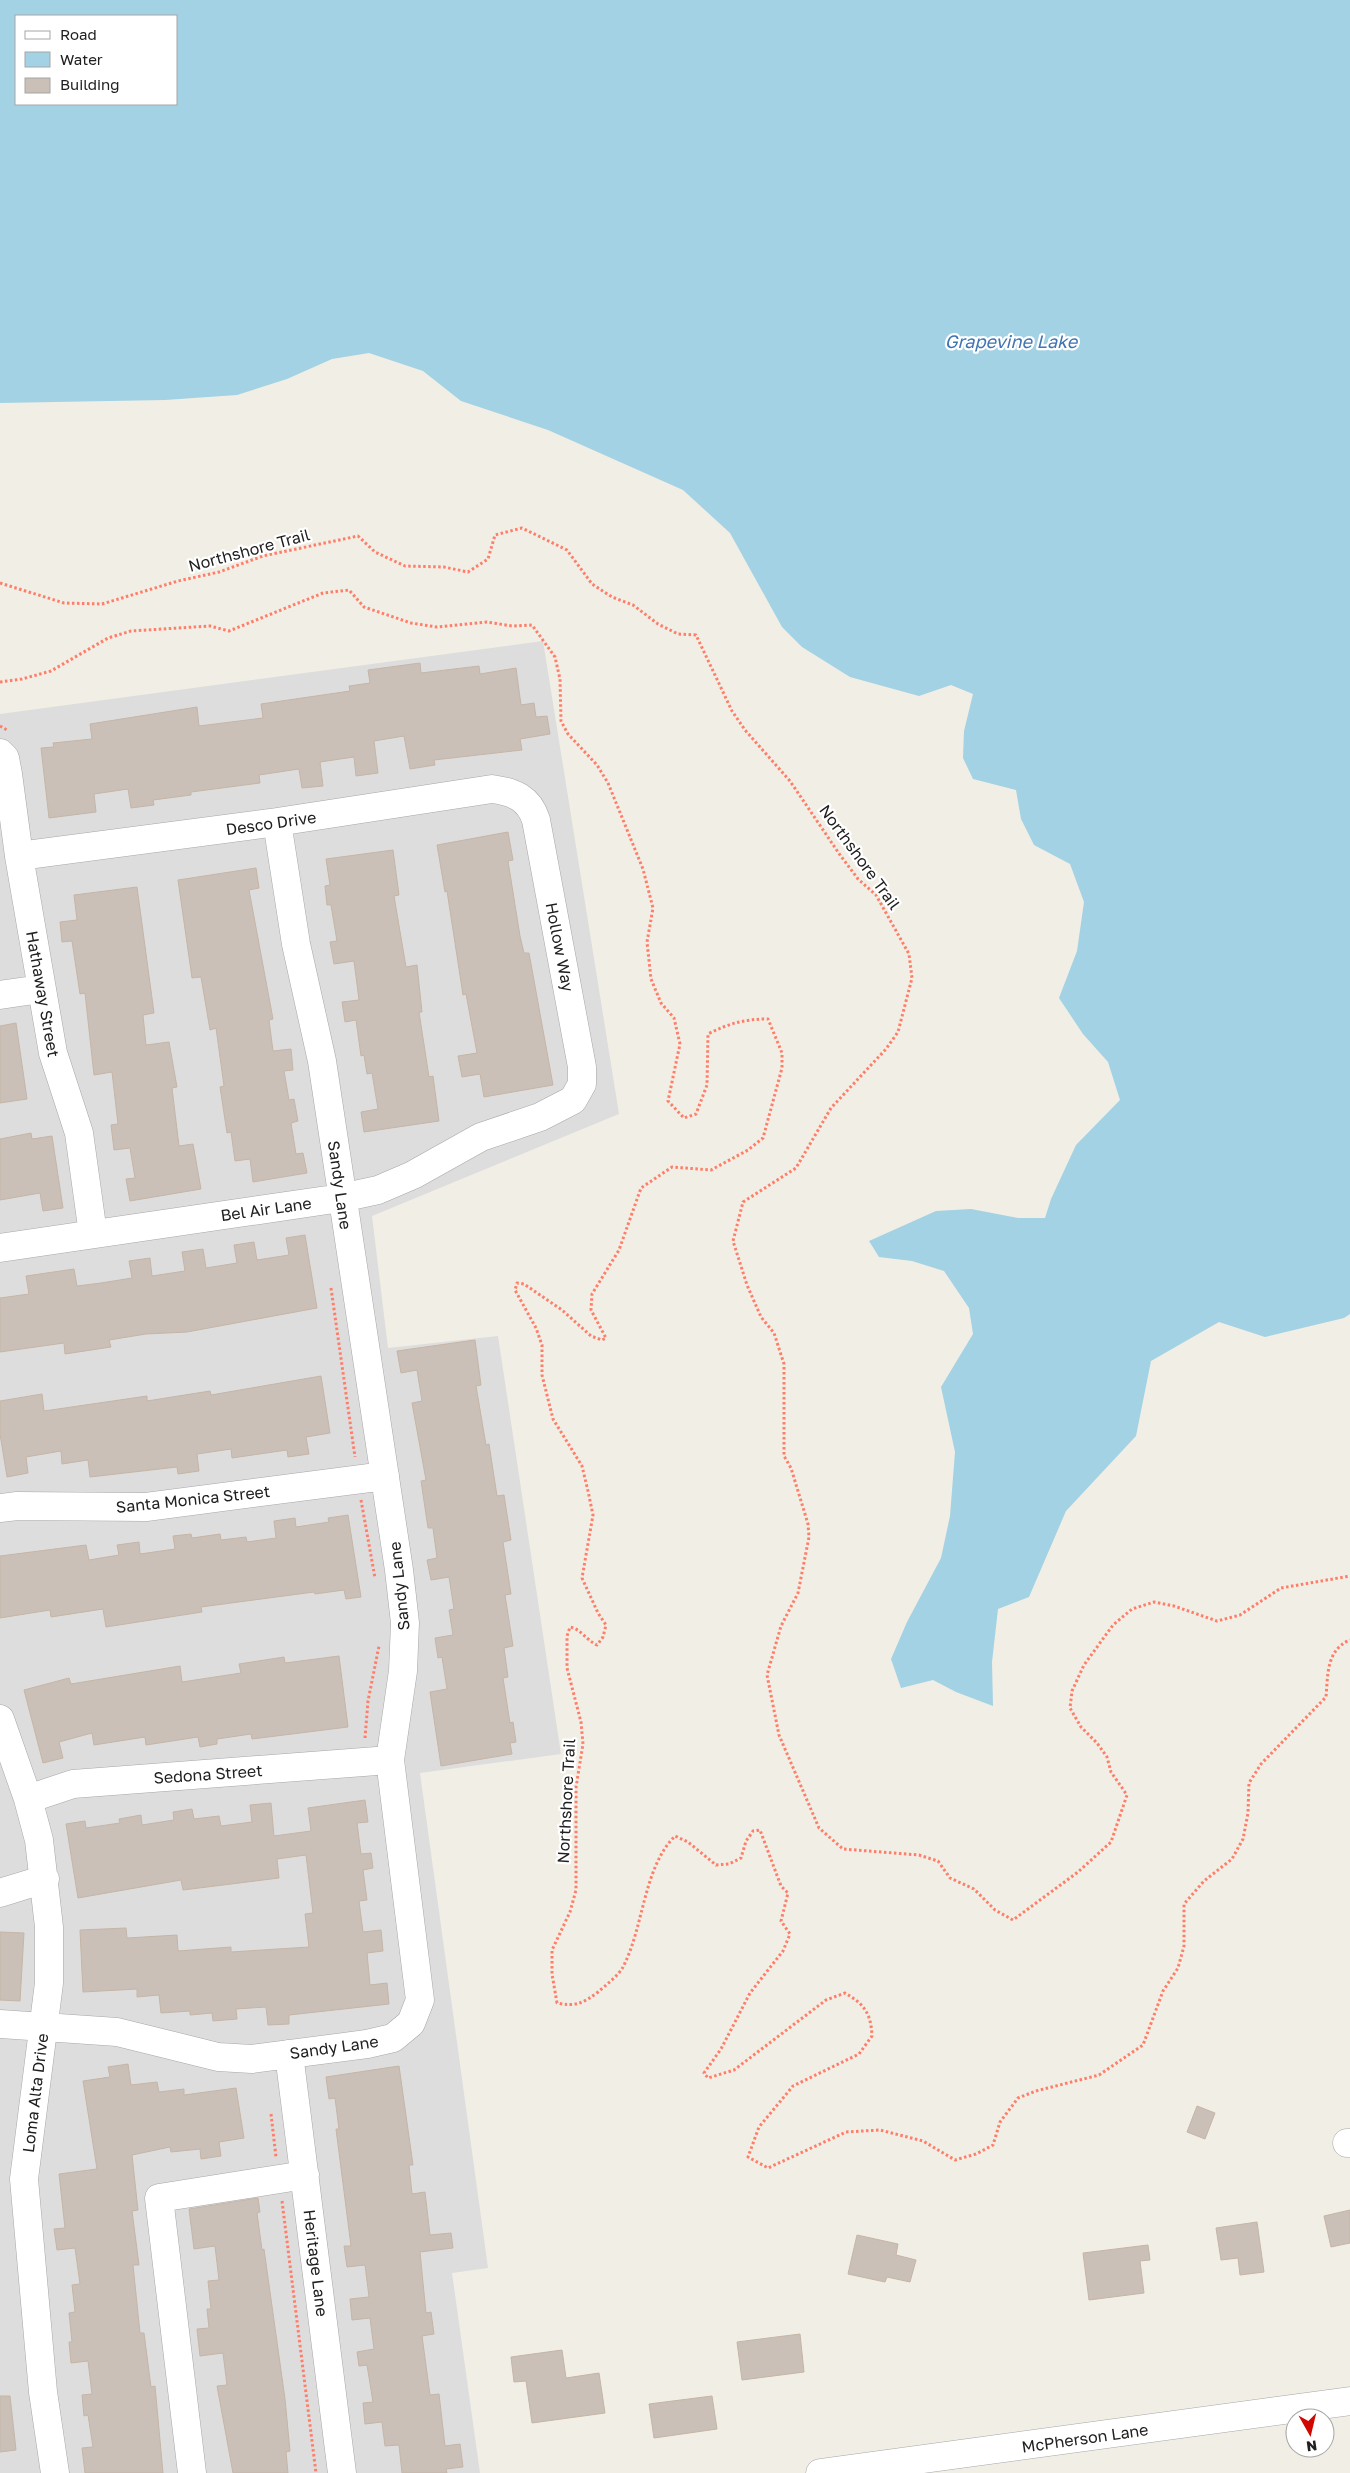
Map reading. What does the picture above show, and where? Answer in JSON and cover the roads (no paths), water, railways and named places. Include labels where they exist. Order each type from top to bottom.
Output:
[{"type":"street","name":"Hathaway Street","points":[[0,753],[5,758],[8,774],[19,856],[52,1053],[79,1133],[93,1234]]},
{"type":"street","name":"Desco Drive","points":[[19,856],[277,822],[492,789],[508,791],[521,798]]},
{"type":"street","name":"Hollow Way","points":[[521,798],[532,808],[536,820],[582,1067],[582,1084],[573,1100]]},
{"type":"street","name":"Sandy Lane","points":[[0,2024],[117,2032],[218,2057],[252,2059],[366,2044],[393,2038],[410,2023],[420,2000],[390,1760],[403,1671],[405,1623],[385,1476],[341,1198],[322,1062],[296,944],[277,822]]},
{"type":"street","points":[[0,994],[41,989]]},
{"type":"street","name":"Bel Air Lane","points":[[0,1248],[341,1198],[378,1190],[413,1175],[481,1137],[540,1117],[573,1100]]},
{"type":"street","name":"Santa Monica Street","points":[[0,1508],[17,1506],[146,1507],[385,1476]]},
{"type":"street","name":"Loma Alta Drive","points":[[0,1719],[28,1800],[39,1840],[50,1927],[49,1983],[44,2027],[12,2180],[55,2473]]},
{"type":"street","name":"Sedona Street","points":[[28,1800],[73,1784],[390,1760]]},
{"type":"street","points":[[0,1893],[45,1879]]},
{"type":"street","name":"Heritage Lane","points":[[290,2054],[342,2473]]},
{"type":"street","points":[[192,2473],[159,2198],[305,2175]]},
{"type":"street","name":"McPherson Lane","points":[[820,2473],[1350,2401]]},
{"type":"water","name":"Grapevine Lake","points":[[0,0],[1350,0],[1350,1314],[1344,1318],[1265,1337],[1219,1322],[1151,1361],[1136,1436],[1066,1511],[1029,1597],[998,1609],[992,1662],[993,1706],[956,1692],[933,1680],[901,1688],[891,1659],[907,1622],[941,1558],[950,1516],[955,1452],[941,1387],[973,1334],[969,1308],[944,1271],[912,1261],[879,1257],[869,1241],[936,1211],[971,1209],[1018,1218],[1045,1218],[1051,1199],[1076,1145],[1120,1100],[1108,1062],[1083,1034],[1059,998],[1077,951],[1084,902],[1070,864],[1034,845],[1021,819],[1016,790],[973,779],[963,758],[964,731],[973,694],[951,685],[919,696],[850,677],[802,647],[782,627],[730,533],[683,490],[548,430],[461,401],[423,371],[369,353],[332,359],[287,379],[237,395],[165,400],[0,403]]}]
